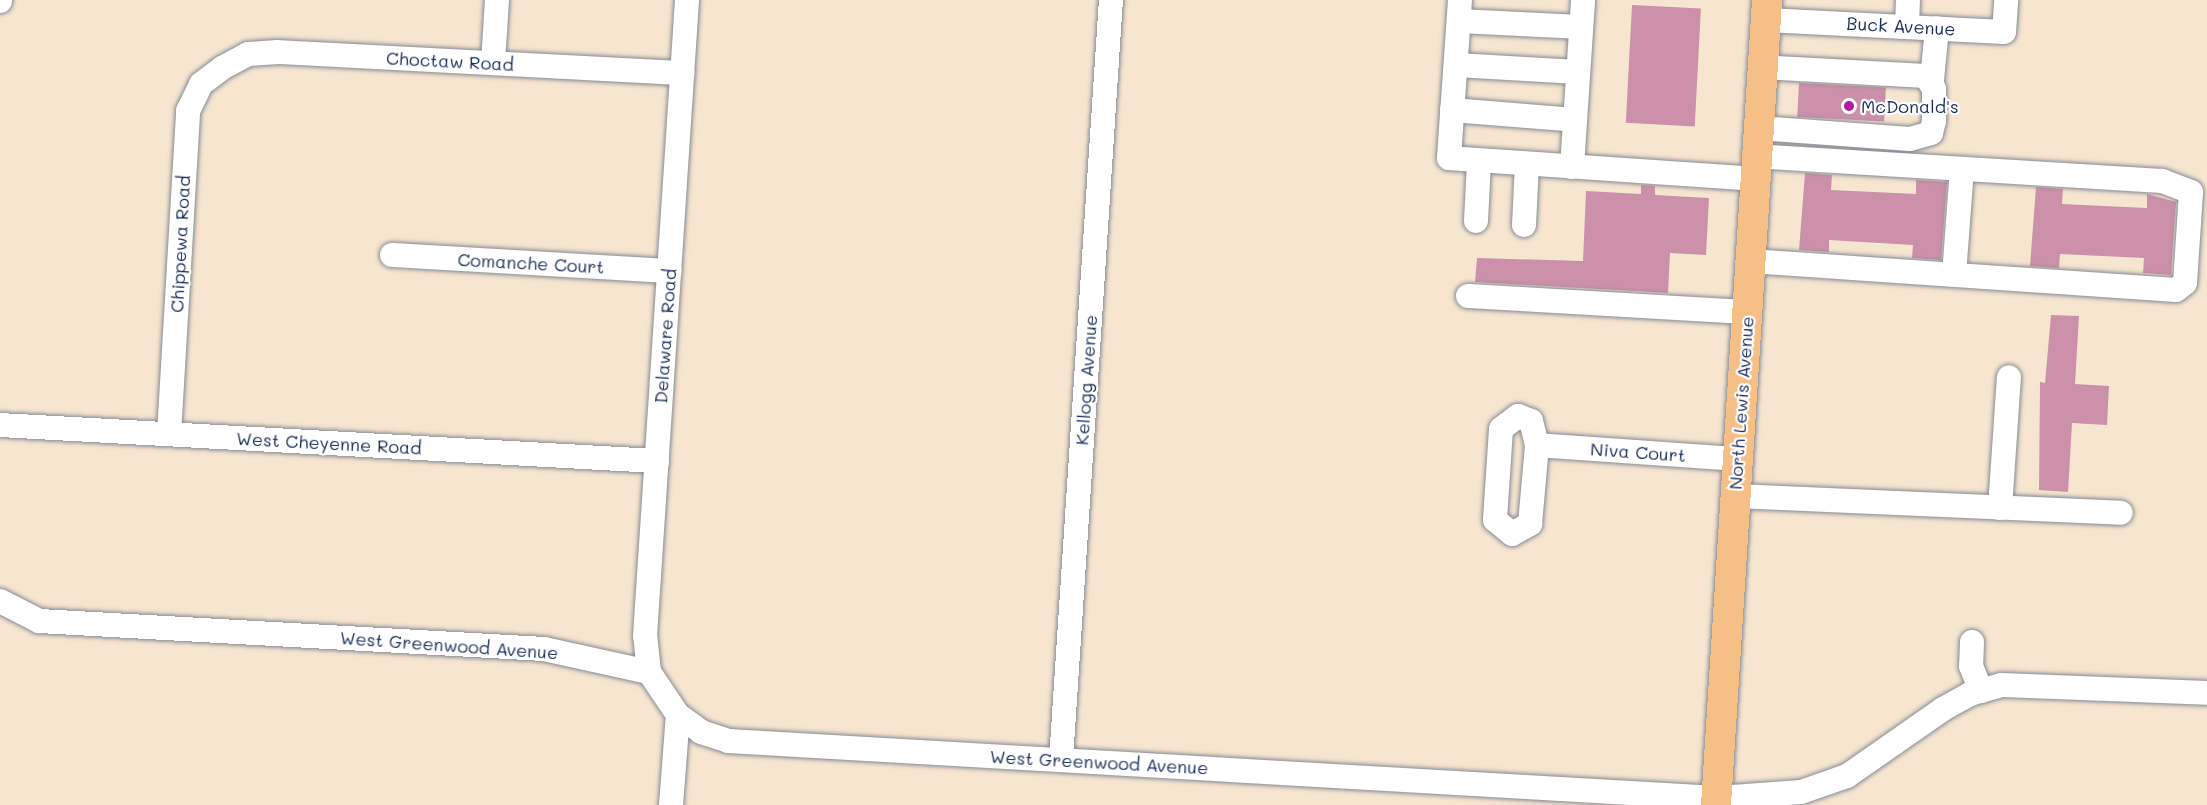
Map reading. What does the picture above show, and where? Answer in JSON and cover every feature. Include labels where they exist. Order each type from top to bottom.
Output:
[{"type":"main road","name":"North Lewis Avenue","points":[[1716,801],[1766,10]]},
{"type":"street","points":[[493,63],[497,0]]},
{"type":"street","name":"Delaware Road","points":[[649,672],[645,636],[687,0]]},
{"type":"street","name":"Kellogg Avenue","points":[[1061,760],[1111,0]]},
{"type":"street","points":[[1572,167],[1583,0]]},
{"type":"street","points":[[1907,27],[1908,0]]},
{"type":"street","name":"Buck Avenue","points":[[1766,10],[1907,27],[2004,32],[2006,0]]},
{"type":"street","points":[[1581,27],[1460,10],[1449,158],[1572,167],[1757,154],[1921,138],[1931,133],[1934,121],[1932,80],[1937,28]]},
{"type":"street","name":"Choctaw Road","points":[[222,68],[248,54],[278,52],[682,73]]},
{"type":"street","points":[[1456,66],[1578,72]]},
{"type":"street","points":[[1762,67],[1907,72],[1932,80]]},
{"type":"street","name":"Chippewa Road","points":[[169,434],[188,111],[201,84],[222,68]]},
{"type":"street","points":[[1452,110],[1575,120]]},
{"type":"street","points":[[1750,261],[2176,290],[2185,284],[2191,192],[2179,185],[1757,154]]},
{"type":"street","points":[[1476,221],[1479,161]]},
{"type":"street","points":[[1524,225],[1527,164]]},
{"type":"street","points":[[1954,275],[1962,169]]},
{"type":"street","name":"Comanche Court","points":[[392,255],[670,271]]},
{"type":"street","points":[[1468,296],[1747,312]]},
{"type":"street","points":[[2000,508],[2009,377]]},
{"type":"street","name":"West Cheyenne Road","points":[[0,425],[657,461]]},
{"type":"street","name":"Niva Court","points":[[1537,446],[1738,459]]},
{"type":"street","points":[[1736,496],[2121,513]]},
{"type":"street","name":"West Greenwood Avenue","points":[[0,601],[39,621],[544,649],[649,672],[678,715],[701,732],[728,741],[1716,801],[1801,792],[1847,776],[1943,709],[1981,691],[2032,684],[2207,693]]},
{"type":"street","points":[[1972,642],[1971,666],[1981,691]]},
{"type":"street","points":[[671,805],[678,715]]},
{"type":"building","points":[[1632,5],[1701,9],[1695,126],[1626,123]]},
{"type":"building","points":[[1799,83],[1886,88],[1884,122],[1797,117]]},
{"type":"building","points":[[1805,173],[1832,175],[1831,190],[1916,194],[1916,180],[1947,182],[1941,260],[1912,258],[1913,245],[1829,240],[1829,252],[1799,250]]},
{"type":"building","points":[[1641,185],[1655,186],[1655,195],[1709,198],[1706,255],[1670,253],[1668,293],[1475,282],[1477,258],[1583,261],[1586,191],[1641,194]]},
{"type":"building","points":[[2036,187],[2063,189],[2062,204],[2147,208],[2147,194],[2176,202],[2171,275],[2143,273],[2144,258],[2060,254],[2059,268],[2030,266]]},
{"type":"building","points":[[2051,315],[2079,316],[2075,384],[2109,386],[2107,425],[2072,423],[2068,492],[2039,490],[2040,382],[2045,383]]},
{"type":"place","name":"McDonald's","points":[[1849,106]]}]
